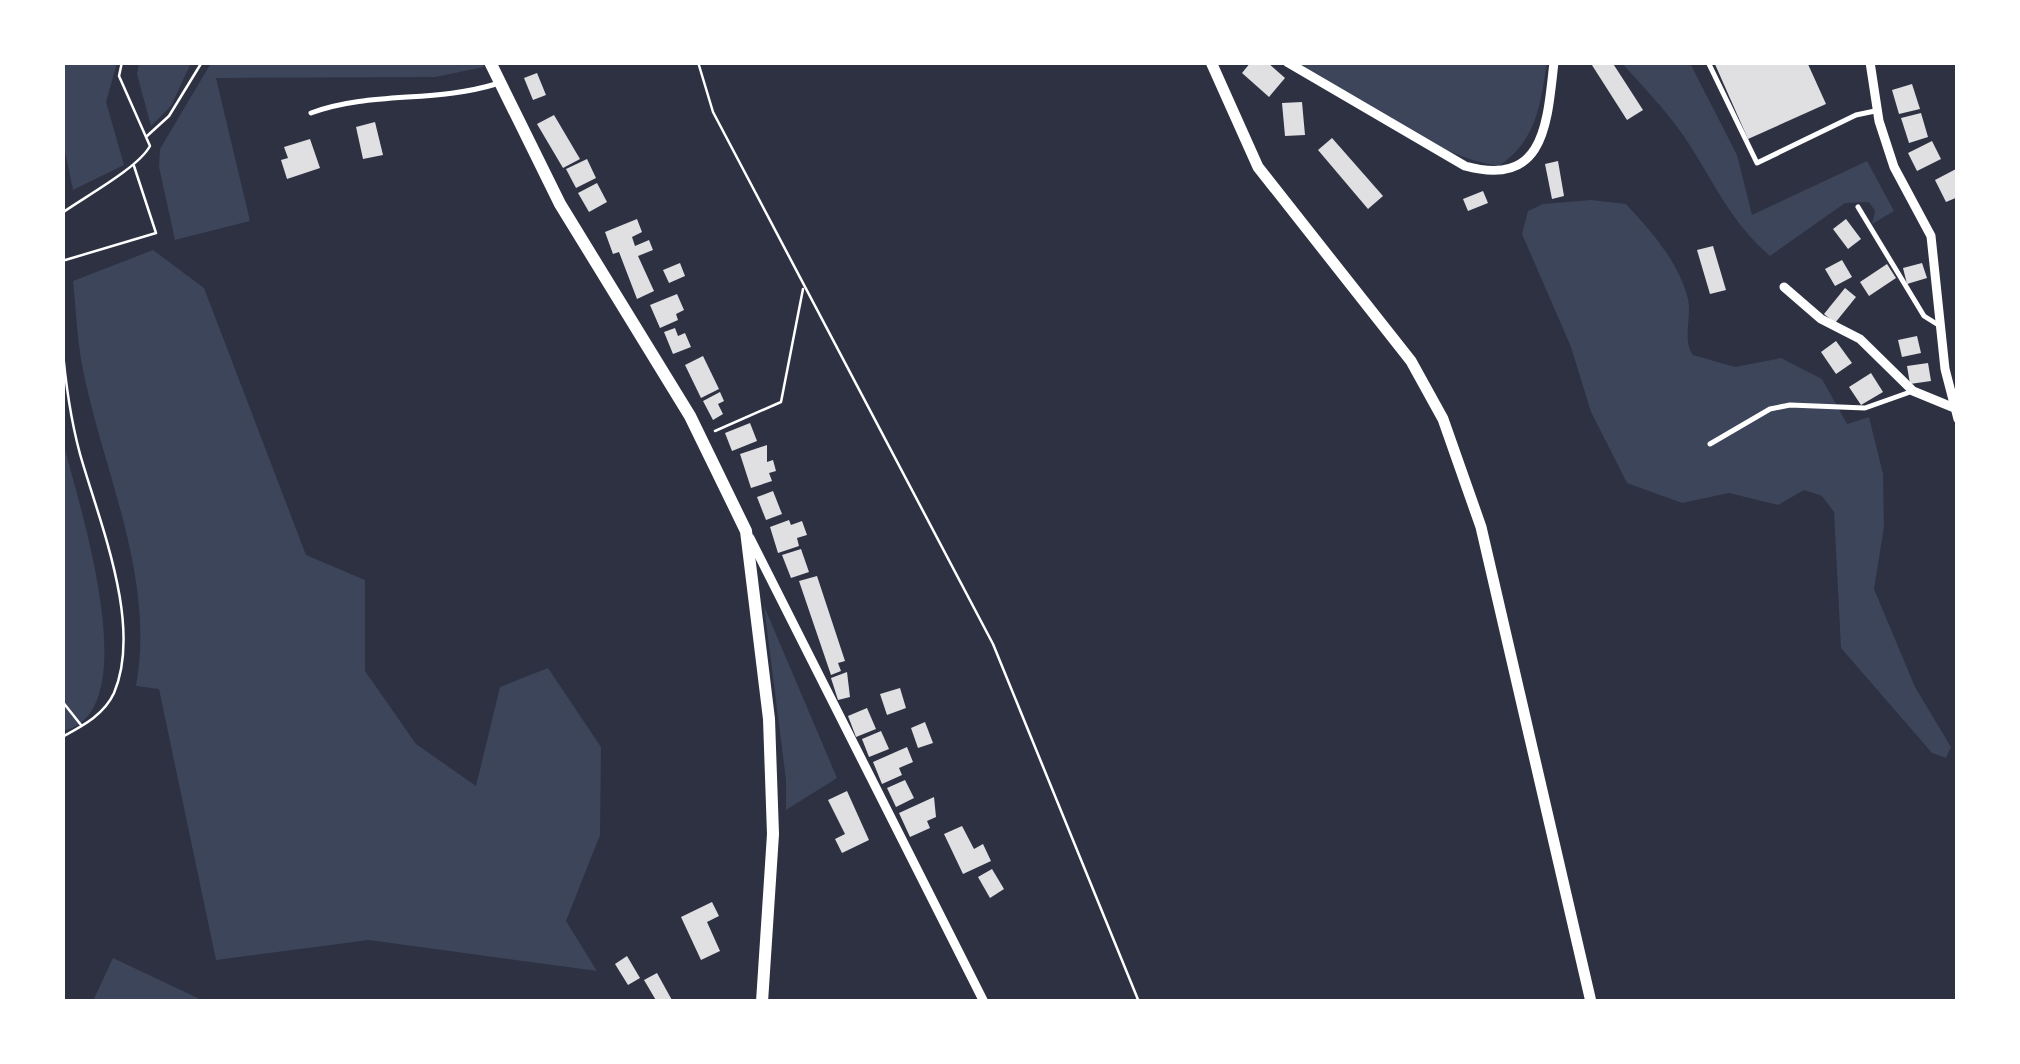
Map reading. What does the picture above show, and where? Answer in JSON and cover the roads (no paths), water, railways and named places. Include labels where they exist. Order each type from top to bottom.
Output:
[{"type":"main road","points":[[490,62],[560,204],[700,438],[746,531],[770,758],[772,834],[762,1002]]},
{"type":"street","points":[[1211,62],[1258,167],[1411,361],[1443,419],[1481,527],[1591,1002]]},
{"type":"street","points":[[1287,62],[1465,166],[1490,173],[1510,171],[1527,162],[1541,140],[1554,62]]},
{"type":"street","points":[[1870,62],[1876,111],[1894,167],[1931,236],[1940,326],[1952,407],[1958,419]]},
{"type":"street","points":[[1784,288],[1821,319],[1860,339],[1913,392],[1952,407]]},
{"type":"street","points":[[746,531],[984,1002]]},
{"type":"lane","points":[[1708,62],[1757,163],[1856,115],[1876,111]]},
{"type":"lane","points":[[311,113],[347,100],[426,98],[499,83]]},
{"type":"lane","points":[[1858,208],[1924,316],[1940,326]]},
{"type":"lane","points":[[1710,444],[1770,409],[1790,405],[1873,406],[1913,392]]}]
